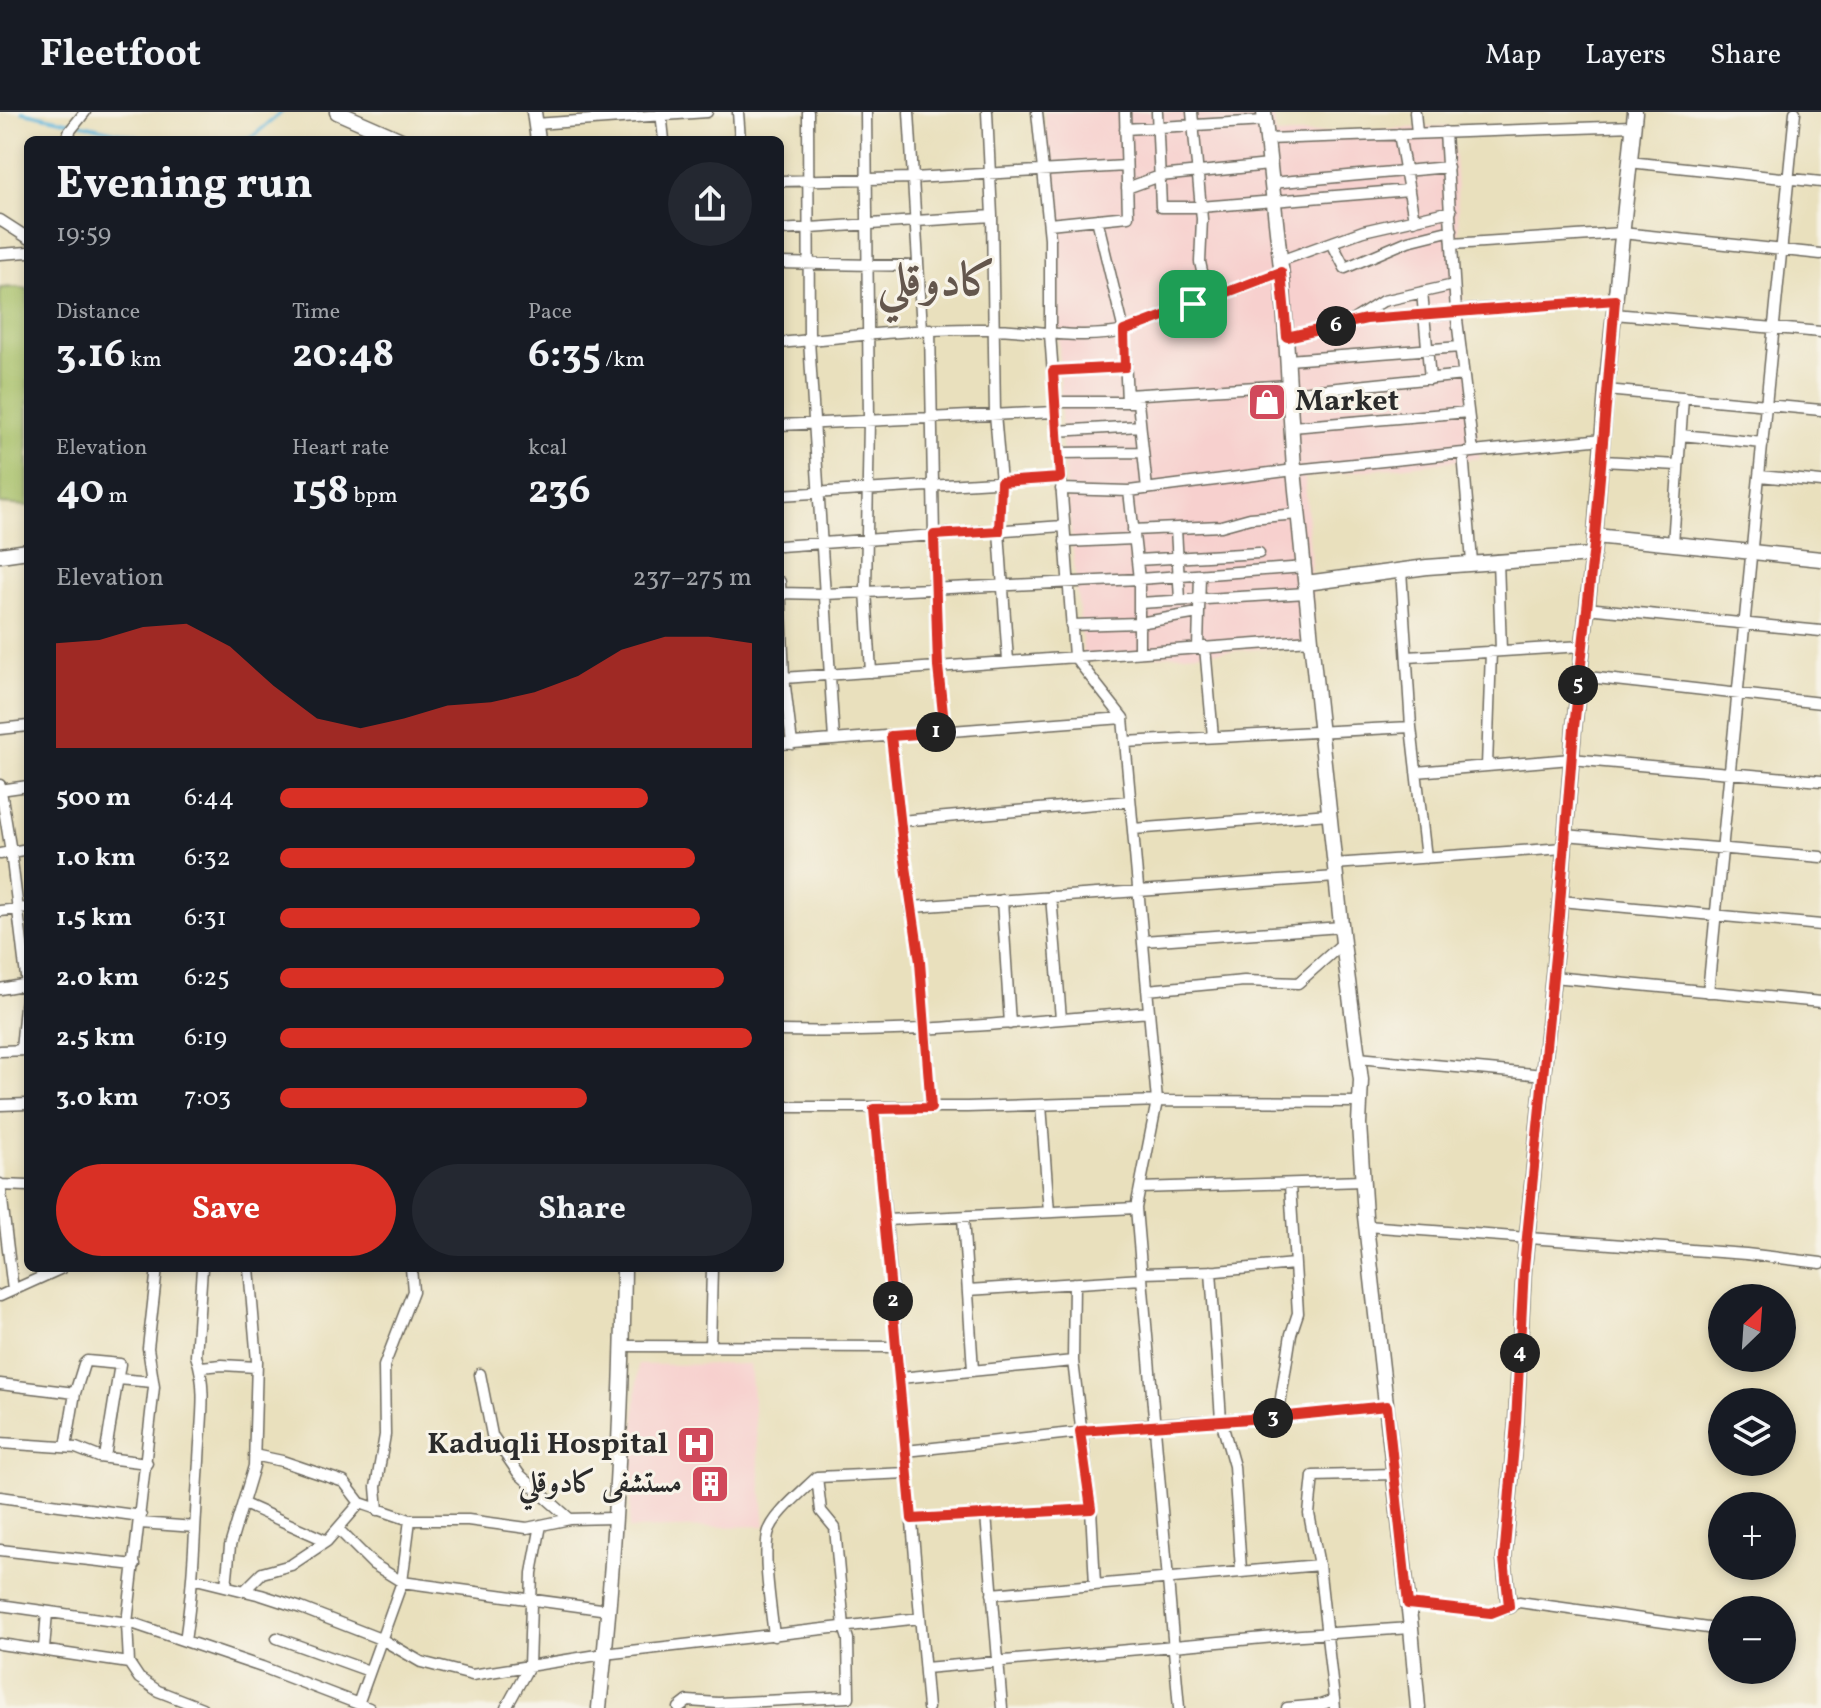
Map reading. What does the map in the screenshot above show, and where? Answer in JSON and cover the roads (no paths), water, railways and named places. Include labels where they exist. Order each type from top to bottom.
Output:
[{"type":"street","points":[[70,136],[69,132],[85,112]]},
{"type":"street","points":[[337,112],[392,136]]},
{"type":"street","points":[[535,118],[707,112]]},
{"type":"street","points":[[738,112],[740,136]]},
{"type":"street","points":[[808,112],[809,340],[834,740]]},
{"type":"street","points":[[866,112],[869,420],[866,590],[871,672]]},
{"type":"street","points":[[909,112],[918,266],[926,329],[934,486],[938,667],[945,732]]},
{"type":"street","points":[[987,112],[995,414],[1001,482],[999,531],[1008,661]]},
{"type":"street","points":[[1037,112],[1049,224],[1050,334],[1074,656],[1123,718],[1143,941],[1157,1101],[1136,1208],[1179,1708]]},
{"type":"street","points":[[1049,224],[1128,216],[1125,112]]},
{"type":"street","points":[[1157,112],[1161,207],[1200,207],[1409,190]]},
{"type":"street","points":[[1192,112],[1200,207],[1200,262],[1208,299]]},
{"type":"street","points":[[1415,112],[1417,133]]},
{"type":"street","points":[[1708,992],[1795,112]]},
{"type":"street","points":[[662,113],[664,136]]},
{"type":"street","points":[[1125,129],[1193,126],[1264,116],[1287,337],[1294,470],[1341,927],[1358,1058],[1366,1226],[1418,1708]]},
{"type":"street","points":[[1267,139],[1445,132],[1634,119],[1527,1238],[1504,1559],[1509,1606]]},
{"type":"street","points":[[1445,132],[1456,312],[1468,412],[1472,562]]},
{"type":"street","points":[[1399,134],[1414,220]]},
{"type":"street","points":[[1629,162],[1821,182]]},
{"type":"street","points":[[1127,188],[1160,176],[1269,165]]},
{"type":"street","points":[[784,181],[913,178],[1126,166]]},
{"type":"street","points":[[1271,183],[1448,167]]},
{"type":"street","points":[[784,343],[926,329],[1104,335],[1124,331],[1208,299],[1363,231],[1451,211]]},
{"type":"street","points":[[784,230],[992,216]]},
{"type":"street","points":[[1097,219],[1124,331],[1127,398]]},
{"type":"street","points":[[0,220],[24,235]]},
{"type":"street","points":[[1332,243],[1345,268],[1408,241],[1452,230]]},
{"type":"street","points":[[1452,244],[1622,233],[1821,254]]},
{"type":"street","points":[[0,254],[24,252]]},
{"type":"street","points":[[784,263],[918,266]]},
{"type":"street","points":[[1350,323],[1383,301],[1454,285]]},
{"type":"street","points":[[1422,292],[1430,379]]},
{"type":"street","points":[[1287,337],[1350,323],[1456,312],[1615,307],[1821,332]]},
{"type":"street","points":[[1288,360],[1460,347]]},
{"type":"street","points":[[1053,371],[1125,367]]},
{"type":"street","points":[[784,425],[995,414],[1127,398],[1463,375]]},
{"type":"street","points":[[1606,390],[1821,410]]},
{"type":"street","points":[[1673,544],[1683,397]]},
{"type":"street","points":[[1127,398],[1138,402],[1147,489]]},
{"type":"street","points":[[1292,427],[1468,412]]},
{"type":"street","points":[[1057,431],[1140,426]]},
{"type":"street","points":[[1681,435],[1763,443]]},
{"type":"street","points":[[784,495],[1001,482],[1060,483],[1129,491],[1294,470],[1603,439]]},
{"type":"street","points":[[1058,453],[1143,452]]},
{"type":"street","points":[[1602,461],[1678,465]]},
{"type":"street","points":[[1760,476],[1821,482]]},
{"type":"street","points":[[1129,491],[1139,579],[1139,652]]},
{"type":"street","points":[[1065,542],[1221,526],[1250,518],[1299,514]]},
{"type":"street","points":[[784,546],[1063,526]]},
{"type":"street","points":[[1176,529],[1180,600]]},
{"type":"street","points":[[1595,536],[1821,559]]},
{"type":"street","points":[[0,555],[24,552]]},
{"type":"street","points":[[1137,560],[1259,553]]},
{"type":"street","points":[[1139,603],[1200,599],[1306,581],[1472,562],[1592,555]]},
{"type":"street","points":[[1487,766],[1496,651],[1498,560]]},
{"type":"street","points":[[1401,570],[1411,727],[1426,858]]},
{"type":"street","points":[[784,593],[825,594],[1200,575],[1306,581]]},
{"type":"street","points":[[1200,575],[1198,613],[1213,737]]},
{"type":"street","points":[[1586,608],[1821,631]]},
{"type":"street","points":[[1071,625],[1139,623],[1198,613]]},
{"type":"street","points":[[792,744],[784,678],[1311,640]]},
{"type":"street","points":[[1408,657],[1582,646]]},
{"type":"street","points":[[1579,676],[1821,703]]},
{"type":"street","points":[[784,744],[1123,718]]},
{"type":"street","points":[[0,729],[24,726]]},
{"type":"street","points":[[1125,742],[1411,727]]},
{"type":"street","points":[[891,736],[920,962],[931,1108]]},
{"type":"street","points":[[1416,772],[1571,759],[1821,781]]},
{"type":"street","points":[[0,911],[23,908],[6,853],[0,788],[24,786]]},
{"type":"street","points":[[900,821],[1130,801]]},
{"type":"street","points":[[1133,829],[1329,814]]},
{"type":"street","points":[[912,907],[1335,870],[1565,842],[1821,857]]},
{"type":"street","points":[[1051,896],[1061,1019]]},
{"type":"street","points":[[1002,900],[1010,1024]]},
{"type":"street","points":[[1560,901],[1821,925]]},
{"type":"street","points":[[1143,941],[1341,927]]},
{"type":"street","points":[[1147,990],[1244,981],[1298,983],[1343,943]]},
{"type":"street","points":[[1553,977],[1821,1002]]},
{"type":"street","points":[[0,989],[24,985]]},
{"type":"street","points":[[784,1031],[851,1033],[1149,1012]]},
{"type":"street","points":[[0,1051],[24,1050]]},
{"type":"street","points":[[1358,1058],[1544,1075]]},
{"type":"street","points":[[784,1107],[874,1109],[1157,1101],[1361,1102]]},
{"type":"street","points":[[0,1105],[24,1104]]},
{"type":"street","points":[[1041,1105],[1049,1212]]},
{"type":"street","points":[[874,1109],[928,1708]]},
{"type":"street","points":[[1140,1188],[1363,1181]]},
{"type":"street","points":[[13,1290],[0,1185],[24,1186]]},
{"type":"street","points":[[1278,1417],[1291,1334],[1298,1313],[1290,1185]]},
{"type":"street","points":[[886,1220],[1136,1208]]},
{"type":"street","points":[[963,1217],[973,1370]]},
{"type":"street","points":[[1366,1226],[1746,1254],[1821,1263]]},
{"type":"street","points":[[968,1290],[1294,1264]]},
{"type":"street","points":[[1211,1271],[1221,1420],[1234,1466],[1241,1570]]},
{"type":"street","points":[[0,1296],[53,1272]]},
{"type":"street","points":[[157,1272],[148,1348],[153,1382],[147,1463],[127,1623],[129,1663],[139,1678],[158,1691],[200,1708]]},
{"type":"street","points":[[185,1641],[192,1578],[201,1407],[201,1367],[196,1356],[202,1272]]},
{"type":"street","points":[[226,1586],[230,1546],[254,1466],[256,1367],[249,1272]]},
{"type":"street","points":[[378,1510],[376,1487],[385,1435],[384,1366],[413,1291],[411,1272]]},
{"type":"street","points":[[599,1708],[614,1518],[624,1272]]},
{"type":"street","points":[[710,1347],[712,1272]]},
{"type":"street","points":[[1074,1283],[1073,1361],[1091,1509],[1095,1584]]},
{"type":"street","points":[[623,1346],[897,1347]]},
{"type":"street","points":[[66,1447],[75,1393],[84,1364],[87,1361],[120,1364],[105,1457]]},
{"type":"street","points":[[900,1378],[1073,1361]]},
{"type":"street","points":[[201,1367],[256,1367]]},
{"type":"street","points":[[480,1374],[492,1435],[519,1474],[570,1519]]},
{"type":"street","points":[[118,1379],[153,1382]]},
{"type":"street","points":[[0,1384],[75,1393]]},
{"type":"street","points":[[906,1451],[1080,1431],[1387,1406]]},
{"type":"street","points":[[0,1443],[66,1447],[147,1463]]},
{"type":"street","points":[[254,1455],[344,1482],[360,1503],[410,1520],[468,1520],[527,1528],[570,1519],[614,1518]]},
{"type":"street","points":[[774,1636],[768,1533],[785,1509],[817,1477],[908,1473]]},
{"type":"street","points":[[1287,1708],[1334,1704],[1319,1565],[1309,1514],[1313,1476],[1394,1474]]},
{"type":"street","points":[[679,1708],[688,1701],[718,1703],[849,1697],[848,1639],[844,1627],[835,1528],[821,1511],[817,1477]]},
{"type":"street","points":[[0,1497],[195,1527]]},
{"type":"street","points":[[244,1591],[262,1573],[291,1565],[327,1541],[360,1503]]},
{"type":"street","points":[[244,1504],[327,1541]]},
{"type":"street","points":[[912,1519],[1091,1509]]},
{"type":"street","points":[[986,1515],[1002,1708]]},
{"type":"street","points":[[358,1704],[402,1582],[410,1520]]},
{"type":"street","points":[[506,1708],[529,1666],[532,1573],[541,1525]]},
{"type":"street","points":[[338,1529],[373,1564],[402,1582],[608,1610]]},
{"type":"street","points":[[0,1550],[135,1565]]},
{"type":"street","points":[[992,1594],[1319,1565]]},
{"type":"street","points":[[192,1578],[301,1608],[383,1640],[421,1662],[472,1675],[604,1654],[920,1618]]},
{"type":"street","points":[[1408,1604],[1491,1613],[1519,1602],[1708,1628]]},
{"type":"street","points":[[0,1605],[127,1623],[369,1708]]},
{"type":"street","points":[[44,1649],[47,1612]]},
{"type":"street","points":[[925,1668],[1411,1628]]},
{"type":"street","points":[[277,1638],[369,1671]]},
{"type":"street","points":[[0,1644],[129,1663]]},
{"type":"waterway","points":[[22,112],[73,123]]},
{"type":"waterway","points":[[253,136],[282,112]]},
{"type":"waterway","points":[[81,124],[134,136]]},
{"type":"place","name":"Market","points":[[1267,402]]},
{"type":"place","name":"Kaduqli Hospital","points":[[696,1445]]},
{"type":"place","name":"مستشفى كادوقلي","points":[[710,1484]]},
{"type":"district","name":"كادوقلي","points":[[937,283]]}]
